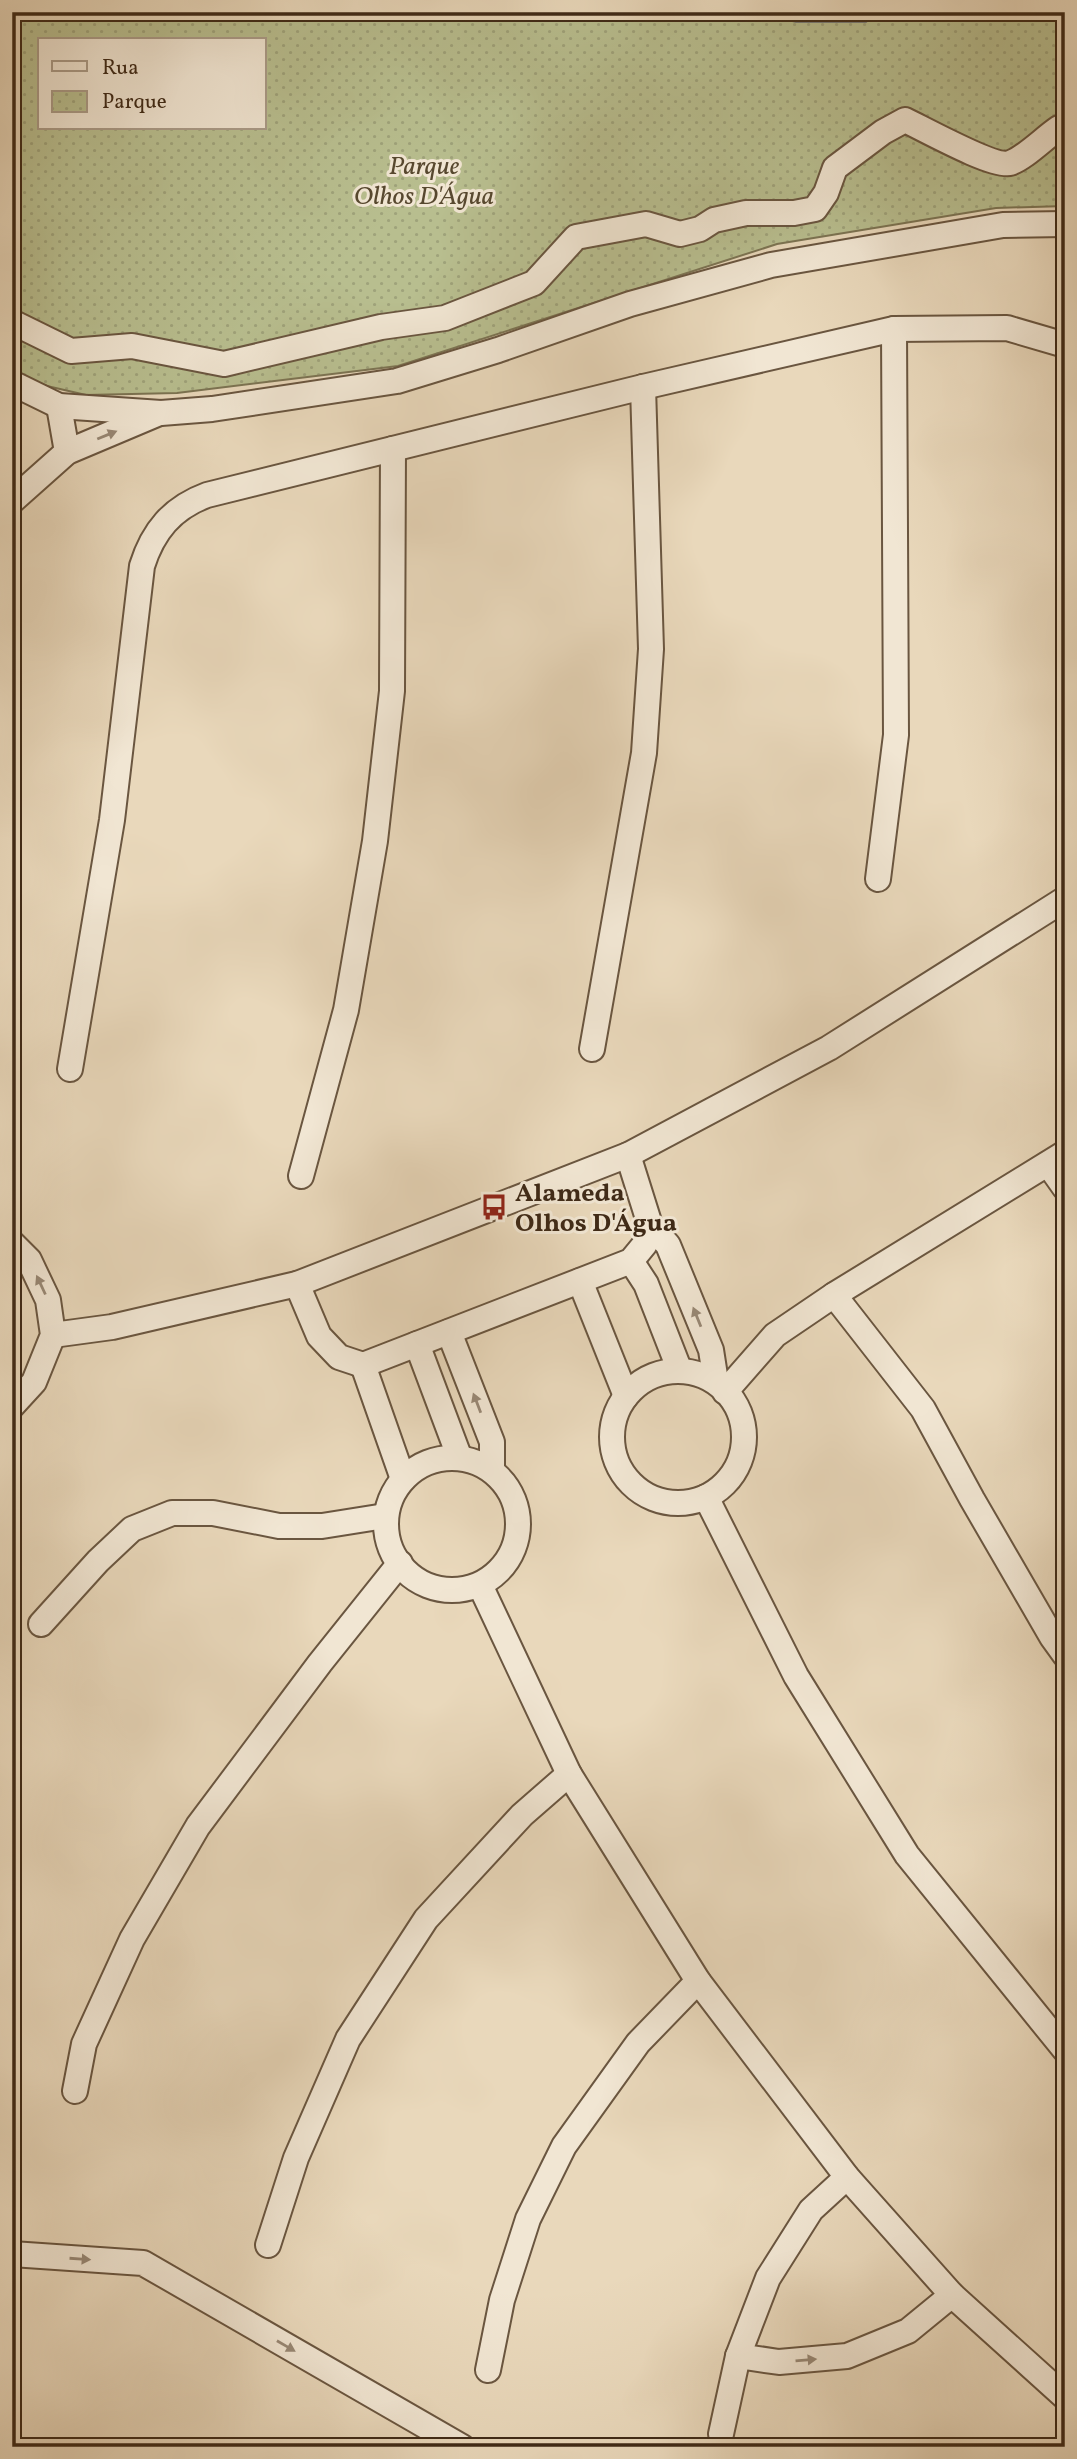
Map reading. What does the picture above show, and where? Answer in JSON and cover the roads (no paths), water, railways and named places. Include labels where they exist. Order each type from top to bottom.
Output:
[{"type":"street","points":[[12,322],[71,351],[132,346],[224,364],[381,327],[445,317],[534,283],[576,237],[646,224],[680,234],[701,229],[714,220],[746,213],[794,214],[815,209],[826,193],[835,168],[883,131],[905,120],[952,141],[982,159],[1006,164],[1018,159],[1059,128],[1065,128]]},
{"type":"street","points":[[12,383],[59,406],[161,413],[212,409],[397,381],[498,350],[631,304],[771,265],[1003,225],[1065,224]]},
{"type":"street","points":[[70,1069],[112,820],[142,566],[152,541],[168,517],[193,500],[643,387],[894,328],[1007,328],[1065,345]]},
{"type":"street","points":[[878,879],[896,735],[894,328]]},
{"type":"street","points":[[592,1049],[645,740],[651,649],[643,387]]},
{"type":"street","points":[[59,406],[67,452]]},
{"type":"street","points":[[12,501],[67,452],[161,413]]},
{"type":"street","points":[[301,1176],[346,1010],[375,841],[392,691],[393,449]]},
{"type":"street","points":[[53,1335],[112,1327],[297,1283],[628,1155],[829,1048],[1064,901]]},
{"type":"street","points":[[628,1155],[650,1225],[668,1245],[711,1350],[720,1387]]},
{"type":"street","points":[[720,1387],[775,1335],[834,1295],[1056,1158],[1065,1188]]},
{"type":"street","points":[[297,1283],[318,1336],[339,1357],[363,1365],[631,1261],[645,1244],[650,1225]]},
{"type":"street","points":[[12,1242],[29,1260],[48,1300],[53,1335],[34,1382],[12,1406]]},
{"type":"street","points":[[631,1261],[646,1284],[680,1371]]},
{"type":"street","points":[[580,1281],[626,1396]]},
{"type":"street","points":[[834,1295],[923,1409],[972,1499],[1065,1656]]},
{"type":"street","points":[[449,1332],[492,1442],[492,1469]]},
{"type":"street","points":[[417,1344],[459,1456]]},
{"type":"street","points":[[363,1365],[403,1479]]},
{"type":"street","points":[[690,1371],[720,1387],[735,1402],[744,1428],[742,1456],[728,1480],[706,1497],[679,1503],[652,1498],[629,1482],[614,1459],[611,1431],[619,1405],[637,1384],[662,1372],[690,1371]]},
{"type":"street","points":[[459,1456],[492,1469],[514,1496],[520,1531],[507,1563],[480,1585],[445,1591],[412,1578],[390,1551],[385,1516],[397,1484],[424,1462],[459,1456]]},
{"type":"street","points":[[706,1497],[796,1676],[907,1855],[1065,2050]]},
{"type":"street","points":[[41,1624],[98,1561],[132,1529],[172,1513],[213,1513],[279,1526],[322,1526],[385,1516]]},
{"type":"street","points":[[75,2091],[84,2044],[132,1939],[198,1826],[320,1663],[400,1563]]},
{"type":"street","points":[[480,1585],[569,1774],[698,1981],[847,2177],[952,2295],[1065,2397]]},
{"type":"street","points":[[268,2245],[296,2158],[348,2039],[426,1919],[522,1815],[569,1774]]},
{"type":"street","points":[[488,2370],[502,2300],[528,2219],[564,2146],[638,2043],[698,1981]]},
{"type":"street","points":[[721,2434],[738,2356],[768,2278],[811,2210],[847,2177]]},
{"type":"street","points":[[12,2254],[143,2263],[456,2445]]},
{"type":"street","points":[[738,2356],[779,2362],[847,2356],[908,2331],[952,2295]]},
{"type":"water","points":[[758,12],[877,12],[866,22],[796,22]]},
{"type":"place","name":"Alameda Olhos D'Água","points":[[494,1207]]},
{"type":"park label","name":"Parque Olhos D'Água","points":[[424,180]]}]
